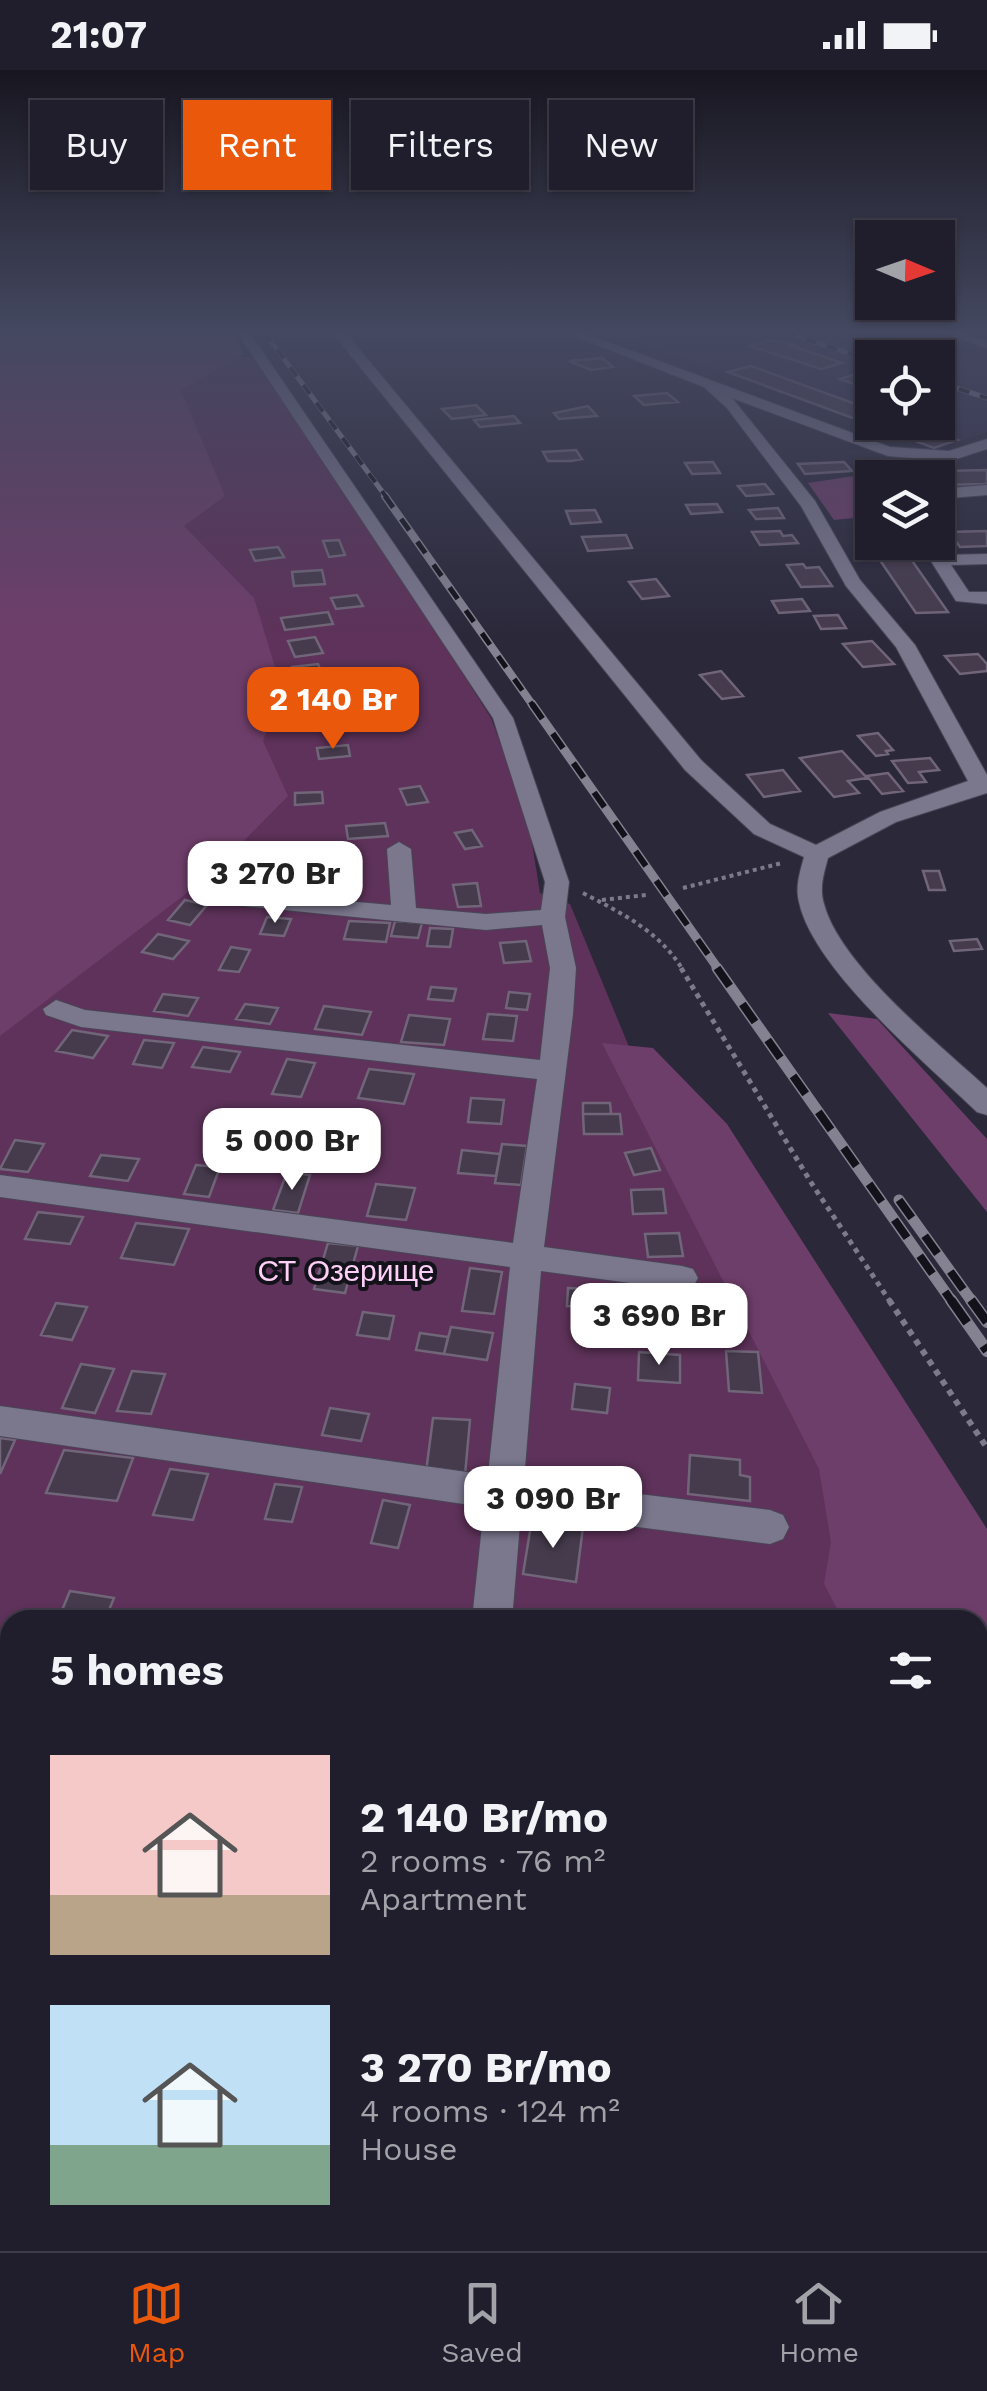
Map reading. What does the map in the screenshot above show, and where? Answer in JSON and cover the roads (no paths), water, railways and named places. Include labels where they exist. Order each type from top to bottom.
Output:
[{"type":"street","points":[[312,434],[503,718],[555,901],[563,968],[527,1254],[493,1610]]},
{"type":"street","points":[[421,434],[694,766],[762,829],[818,854]]},
{"type":"street","points":[[754,434],[810,505],[852,582],[905,644],[936,708],[984,785],[888,817],[818,854],[810,882],[810,904],[839,958],[987,1105]]},
{"type":"street","points":[[841,434],[888,451],[987,456]]},
{"type":"street","points":[[960,454],[987,444]]},
{"type":"street","points":[[878,460],[888,451]]},
{"type":"street","points":[[955,493],[987,490]]},
{"type":"street","points":[[955,560],[987,559]]},
{"type":"street","points":[[938,560],[963,597],[987,598]]},
{"type":"street","points":[[399,849],[404,914]]},
{"type":"street","points":[[213,896],[510,922],[555,901]]},
{"type":"street","points":[[56,1009],[81,1018],[552,1072]]},
{"type":"street","points":[[0,1186],[527,1254],[682,1278]]},
{"type":"street","points":[[0,1421],[506,1494],[770,1527]]},
{"type":"railway","points":[[339,434],[387,498]]},
{"type":"railway","points":[[385,496],[534,707]]},
{"type":"railway","points":[[532,704],[719,970]]},
{"type":"railway","points":[[717,968],[953,1303]]},
{"type":"railway","points":[[899,1200],[973,1303]]},
{"type":"railway","points":[[951,1300],[987,1351]]},
{"type":"railway","points":[[971,1300],[987,1322]]},
{"type":"park label","name":"СТ Озерище","points":[[346,1271]]}]
